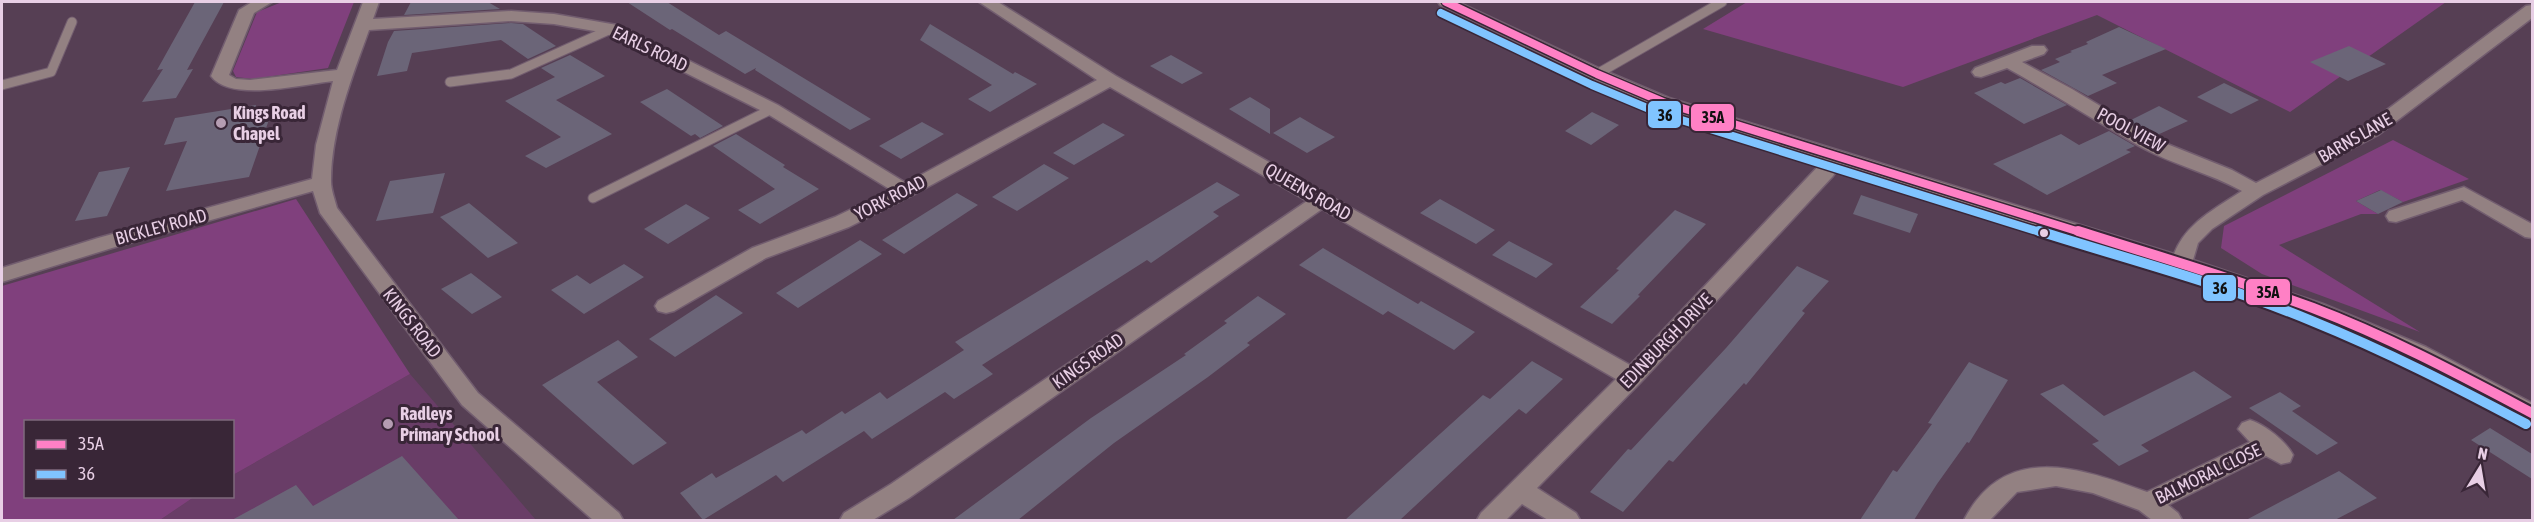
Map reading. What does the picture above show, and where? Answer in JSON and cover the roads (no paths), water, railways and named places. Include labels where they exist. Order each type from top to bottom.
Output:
[{"type":"street","points":[[264,2],[247,10],[220,76],[224,81],[236,85],[250,85],[344,74]]},
{"type":"street","name":"KINGS ROAD","points":[[371,2],[344,74],[325,145],[321,183],[327,209],[348,240],[470,399],[610,520]]},
{"type":"street","name":"QUEENS ROAD","points":[[988,2],[1110,80],[1632,377]]},
{"type":"street","points":[[1446,2],[1597,75],[1671,105],[2181,263],[2315,309],[2418,353],[2532,413]]},
{"type":"street","name":"BARNS LANE","points":[[2181,263],[2189,241],[2205,224],[2256,191],[2372,131],[2532,10]]},
{"type":"street","name":"EARLS ROAD","points":[[363,25],[511,16],[554,19],[611,29],[772,109],[906,191]]},
{"type":"street","points":[[1981,72],[2038,50]]},
{"type":"street","name":"POOL VIEW","points":[[2008,62],[2067,93],[2150,144],[2225,174],[2256,191]]},
{"type":"street","name":"YORK ROAD","points":[[666,306],[759,253],[842,222],[906,191],[1110,80]]},
{"type":"street","name":"EDINBURGH DRIVE","points":[[1490,520],[1632,377],[1826,172],[1837,156]]},
{"type":"street","name":"BICKLEY ROAD","points":[[2,274],[321,183]]},
{"type":"street","points":[[2396,216],[2464,193],[2532,232]]},
{"type":"street","name":"KINGS ROAD","points":[[853,520],[900,491],[1322,200]]},
{"type":"street","name":"BALMORAL CLOSE","points":[[2148,503],[2266,443]]},
{"type":"street","points":[[1977,520],[1984,509],[2010,483],[2056,476],[2096,484],[2148,503],[2169,520]]},
{"type":"street","points":[[1520,490],[1567,520]]},
{"type":"lane","points":[[1597,75],[1722,2]]},
{"type":"lane","points":[[2,85],[51,72],[72,22]]},
{"type":"lane","points":[[450,82],[511,74],[611,29]]},
{"type":"lane","points":[[592,198],[772,109]]},
{"type":"place","name":"Kings Road Chapel","points":[[221,123]]},
{"type":"place","name":"Radleys Primary School","points":[[388,424]]}]
